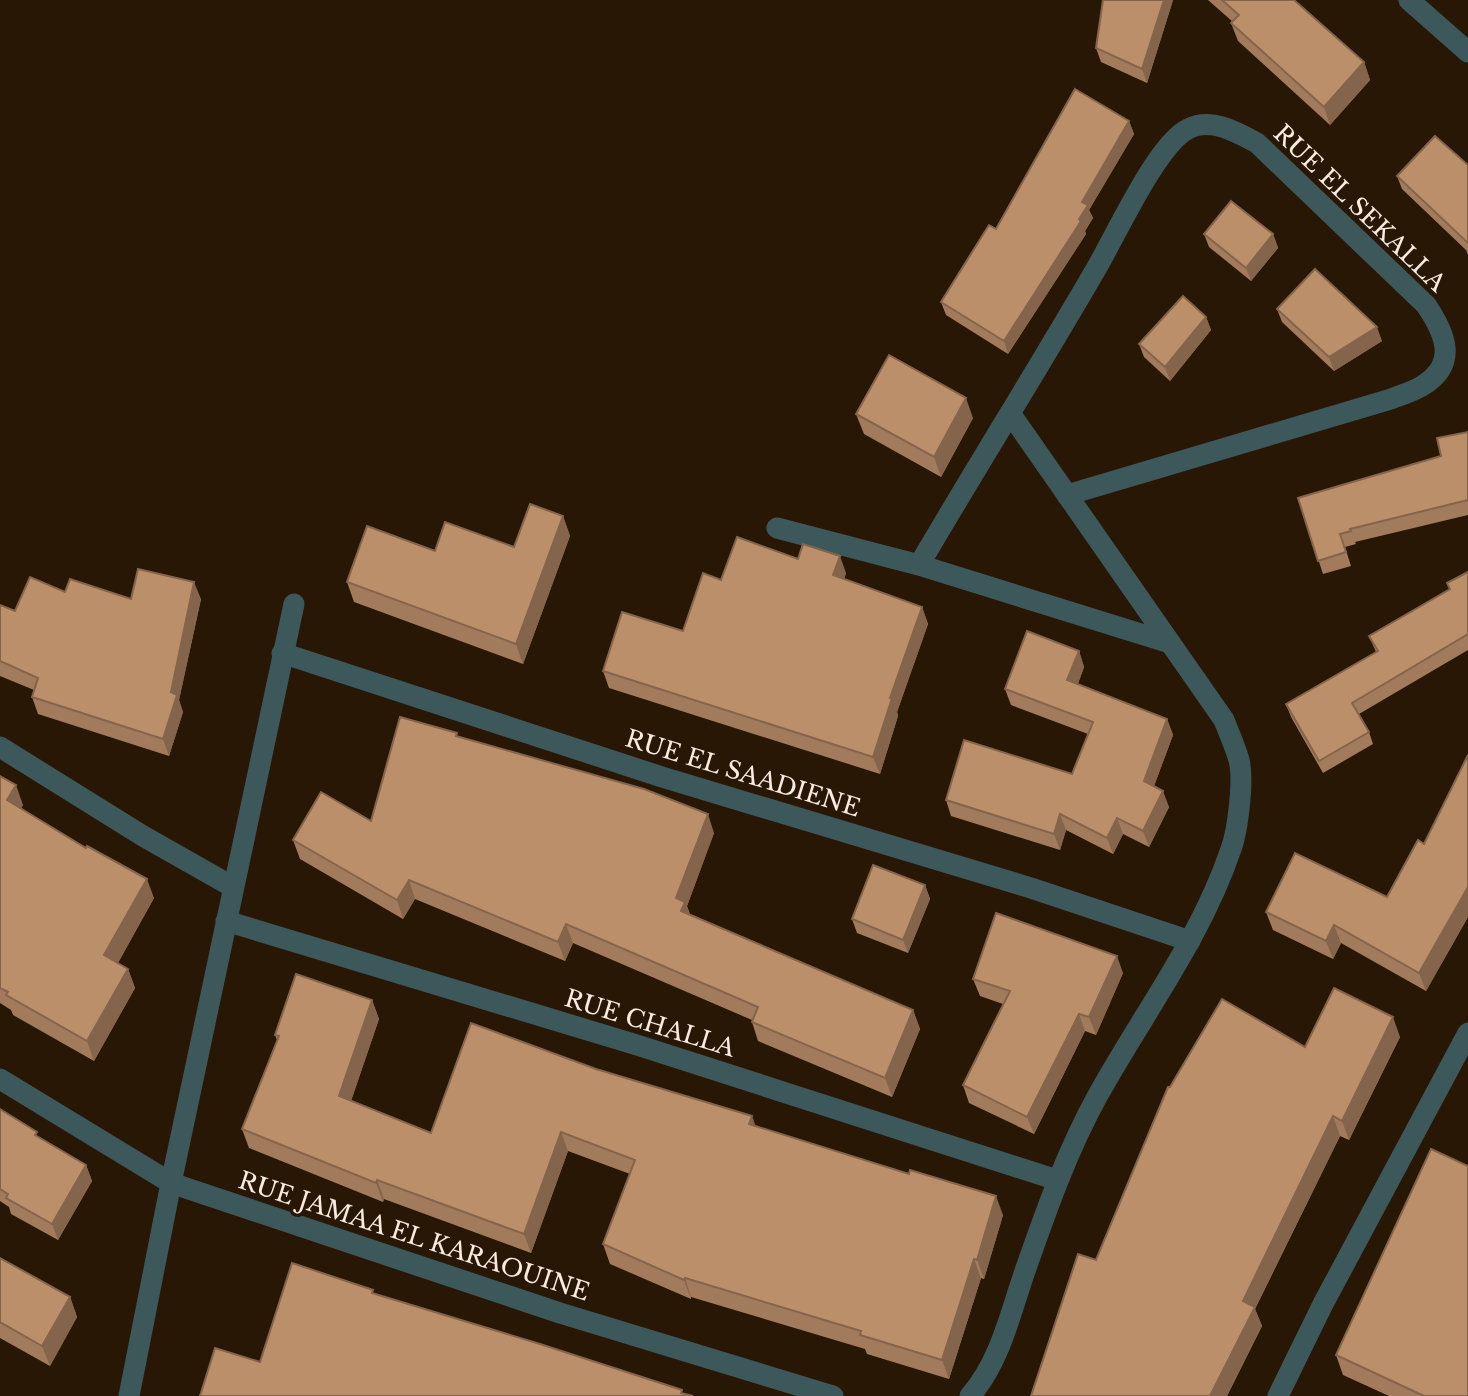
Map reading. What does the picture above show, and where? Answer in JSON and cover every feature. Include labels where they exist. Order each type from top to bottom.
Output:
[{"type":"street","points":[[1409,0],[1468,52]]},
{"type":"street","name":"RUE EL SEKALLA","points":[[919,565],[1097,268],[1151,170],[1177,136],[1189,128],[1206,124],[1222,127],[1257,143],[1426,305],[1441,327],[1446,356],[1439,369],[1423,386],[1391,399],[1067,495]]},
{"type":"street","points":[[970,1396],[998,1352],[1057,1180],[1096,1099],[1190,941],[1232,847],[1239,804],[1240,762],[1224,720],[1010,413]]},
{"type":"street","points":[[776,528],[919,565],[1170,643]]},
{"type":"street","points":[[129,1396],[293,604]]},
{"type":"street","name":"RUE EL SAADIENE","points":[[282,653],[662,777],[1031,888],[1190,941]]},
{"type":"street","points":[[0,747],[143,836],[233,887]]},
{"type":"street","name":"RUE CHALLA","points":[[226,921],[637,1045],[1057,1180]]},
{"type":"street","points":[[1278,1396],[1330,1291],[1468,1033]]},
{"type":"street","name":"RUE JAMAA EL KARAOUINE","points":[[0,1079],[171,1183],[560,1313],[833,1396]]},
{"type":"building","points":[[1103,0],[1164,0],[1142,69],[1096,48]]},
{"type":"building","points":[[1222,0],[1294,0],[1364,62],[1324,107],[1231,23],[1239,15]]},
{"type":"building","points":[[1075,89],[1129,121],[1082,202],[1088,205],[1079,219],[1081,221],[1004,341],[941,302],[989,225],[996,229]]},
{"type":"building","points":[[1435,136],[1468,165],[1468,243],[1397,176]]},
{"type":"building","points":[[1231,201],[1273,234],[1246,268],[1204,234]]},
{"type":"building","points":[[1315,269],[1377,327],[1329,357],[1277,309]]},
{"type":"building","points":[[1183,296],[1206,317],[1165,367],[1139,344]]},
{"type":"building","points":[[889,355],[966,398],[934,457],[856,414]]},
{"type":"building","points":[[1468,432],[1468,500],[1350,529],[1351,531],[1340,534],[1346,552],[1318,561],[1298,498],[1441,456],[1437,438]]},
{"type":"building","points":[[530,504],[563,516],[516,644],[347,582],[367,526],[435,551],[445,522],[514,547]]},
{"type":"building","points":[[737,537],[798,559],[803,544],[840,556],[833,575],[922,607],[890,698],[873,757],[603,671],[622,612],[683,631],[703,573],[721,580]]},
{"type":"building","points":[[138,569],[194,582],[171,692],[177,695],[163,739],[32,697],[38,678],[0,661],[0,605],[15,611],[30,577],[65,592],[70,579],[131,599]]},
{"type":"building","points":[[1468,572],[1468,634],[1352,703],[1369,732],[1319,761],[1286,704],[1378,651],[1369,636],[1450,589],[1447,583]]},
{"type":"building","points":[[1027,631],[1079,651],[1067,680],[1167,719],[1144,781],[1163,791],[1143,831],[1117,818],[1107,838],[1060,814],[1054,834],[946,800],[964,740],[1072,774],[1093,722],[1005,689]]},
{"type":"building","points":[[400,717],[457,733],[456,736],[644,789],[708,814],[676,898],[685,902],[681,911],[913,1010],[885,1078],[752,1022],[758,1007],[566,924],[558,942],[409,880],[397,900],[293,840],[321,792],[371,821]]},
{"type":"building","points":[[1468,755],[1468,887],[1419,973],[1334,925],[1326,941],[1266,912],[1295,853],[1387,897],[1418,840],[1424,844]]},
{"type":"building","points":[[0,776],[16,785],[7,800],[86,848],[87,846],[147,879],[104,955],[128,969],[87,1041],[6,995],[8,992],[0,988]]},
{"type":"building","points":[[873,865],[925,885],[903,940],[852,919]]},
{"type":"building","points":[[996,913],[1117,956],[1089,1017],[1079,1014],[1027,1117],[963,1085],[1010,991],[973,979]]},
{"type":"building","points":[[296,974],[372,1000],[339,1096],[431,1133],[471,1023],[596,1069],[752,1116],[749,1124],[909,1174],[910,1170],[996,1196],[942,1360],[860,1335],[861,1331],[685,1278],[684,1280],[603,1244],[635,1160],[561,1132],[524,1234],[377,1180],[376,1183],[242,1129],[279,1036],[275,1035]]},
{"type":"building","points":[[1334,988],[1393,1017],[1342,1121],[1333,1116],[1243,1301],[1255,1307],[1210,1396],[1031,1396],[1078,1254],[1096,1260],[1168,1087],[1222,999],[1305,1047]]},
{"type":"building","points":[[0,1109],[37,1132],[35,1135],[86,1165],[52,1224],[6,1198],[8,1194],[0,1189]]},
{"type":"building","points":[[1431,1149],[1468,1166],[1468,1396],[1424,1396],[1336,1355]]},
{"type":"building","points":[[0,1258],[70,1297],[42,1346],[0,1322]]},
{"type":"building","points":[[292,1263],[373,1290],[372,1293],[540,1344],[682,1390],[681,1393],[693,1396],[200,1396],[215,1348],[260,1362]]}]
